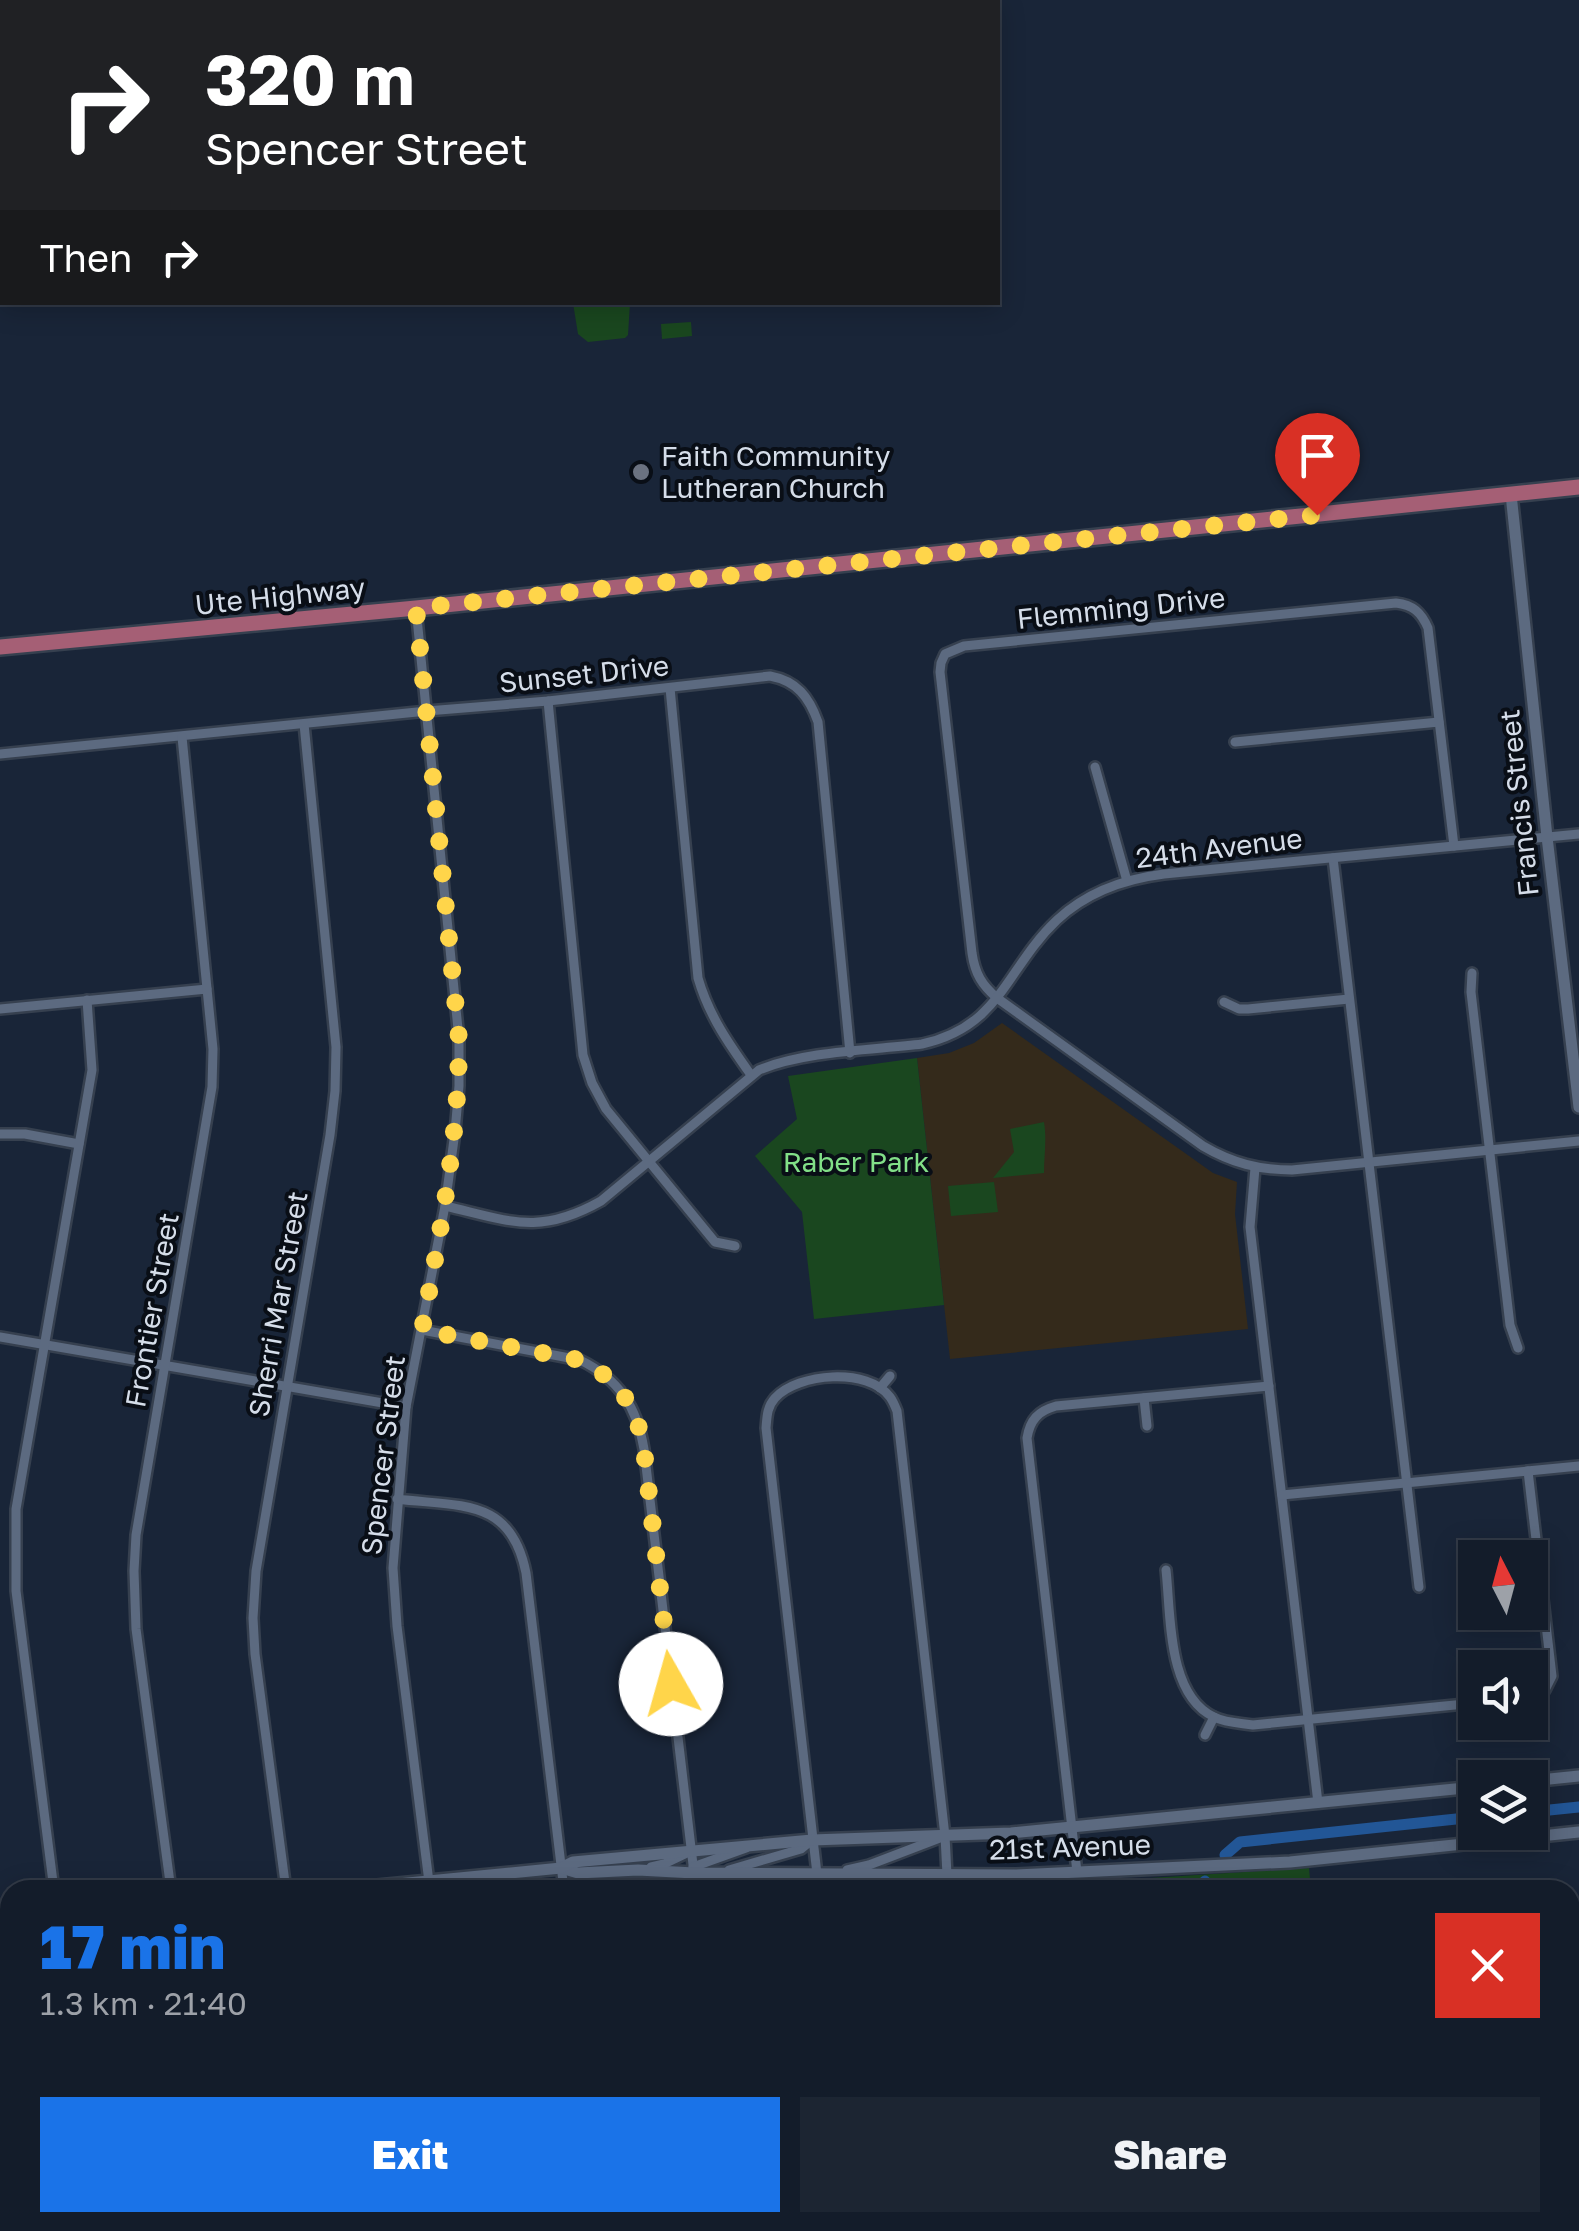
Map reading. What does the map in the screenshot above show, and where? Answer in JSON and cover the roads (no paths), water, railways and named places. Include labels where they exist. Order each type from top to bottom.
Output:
[{"type":"main road","name":"Ute Highway","points":[[0,647],[416,608],[1579,487]]},
{"type":"street","name":"Francis Street","points":[[1511,494],[1579,1107]]},
{"type":"street","points":[[1426,599],[1416,609],[1428,628],[1454,846]]},
{"type":"street","name":"Flemming Drive","points":[[945,654],[964,646],[1396,603],[1416,609]]},
{"type":"street","name":"Spencer Street","points":[[416,608],[459,1039],[459,1086],[446,1206],[406,1407],[393,1568],[428,1880]]},
{"type":"street","points":[[935,648],[945,654],[940,672],[972,953],[978,977],[998,998],[1203,1146],[1238,1164],[1292,1170],[1579,1141]]},
{"type":"street","name":"Sunset Drive","points":[[0,754],[770,676],[784,678],[796,685],[812,706],[818,722],[850,1052]]},
{"type":"street","points":[[670,688],[698,978],[715,1023],[751,1076]]},
{"type":"street","points":[[548,701],[583,1055],[592,1083],[606,1108],[715,1242],[735,1246]]},
{"type":"street","points":[[1235,742],[1439,722]]},
{"type":"street","name":"Sherri Mar Street","points":[[285,1880],[253,1618],[256,1571],[330,1135],[336,1047],[304,724]]},
{"type":"street","name":"Frontier Street","points":[[170,1880],[136,1629],[134,1570],[136,1536],[212,1088],[213,1049],[182,736]]},
{"type":"street","points":[[1095,768],[1127,880]]},
{"type":"street","name":"24th Avenue","points":[[446,1206],[528,1224],[577,1215],[601,1202],[751,1076],[778,1062],[941,1040],[974,1023],[998,998],[1056,921],[1090,896],[1127,880],[1579,834]]},
{"type":"street","points":[[1332,858],[1419,1587]]},
{"type":"street","points":[[1472,973],[1471,992],[1510,1325],[1518,1348]]},
{"type":"street","points":[[0,1009],[207,990]]},
{"type":"street","points":[[1224,1002],[1248,1009],[1349,998]]},
{"type":"street","points":[[53,1880],[14,1550],[16,1509],[92,1070],[87,1000]]},
{"type":"street","points":[[0,1134],[26,1134],[80,1144]]},
{"type":"street","points":[[1255,1168],[1250,1228],[1318,1803]]},
{"type":"street","points":[[422,1330],[580,1360],[612,1380],[632,1407],[644,1450],[695,1880]]},
{"type":"street","points":[[0,1337],[406,1407]]},
{"type":"street","points":[[946,1836],[869,1865],[823,1874],[812,1840],[766,1428],[767,1412],[775,1399],[802,1382],[853,1376],[880,1388],[890,1396],[897,1411],[946,1836],[947,1875]]},
{"type":"street","points":[[880,1388],[890,1376]]},
{"type":"street","points":[[1077,1872],[1027,1438],[1032,1420],[1056,1406],[1269,1386]]},
{"type":"street","points":[[766,1389],[775,1399]]},
{"type":"street","points":[[1144,1398],[1148,1426]]},
{"type":"street","points":[[1022,1410],[1032,1420]]},
{"type":"street","points":[[1282,1495],[1579,1466]]},
{"type":"street","points":[[1528,1471],[1552,1676],[1548,1685]]},
{"type":"street","points":[[397,1499],[480,1510],[495,1516],[515,1539],[526,1573],[563,1880]]},
{"type":"street","points":[[1166,1570],[1176,1664],[1187,1693],[1214,1718],[1254,1725],[1458,1705]]},
{"type":"street","points":[[1548,1692],[1556,1699]]},
{"type":"street","points":[[1205,1734],[1214,1718]]},
{"type":"street","points":[[1548,1779],[1579,1776]]},
{"type":"street","name":"21st Avenue","points":[[473,1880],[561,1868],[573,1862],[754,1845],[1072,1828],[1458,1789]]},
{"type":"street","name":"21st Avenue","points":[[561,1868],[578,1873],[1077,1872],[1290,1862],[1579,1832]]},
{"type":"street","points":[[716,1874],[800,1849],[812,1840]]},
{"type":"street","points":[[694,1870],[700,1862],[754,1845]]},
{"type":"street","points":[[638,1870],[664,1864],[691,1851]]},
{"type":"waterway","points":[[1548,1810],[1579,1807]]},
{"type":"waterway","points":[[1225,1855],[1240,1842],[1458,1819]]},
{"type":"place","name":"Faith Community Lutheran Church","points":[[641,472]]},
{"type":"park label","name":"Raber Park","points":[[856,1162]]}]
